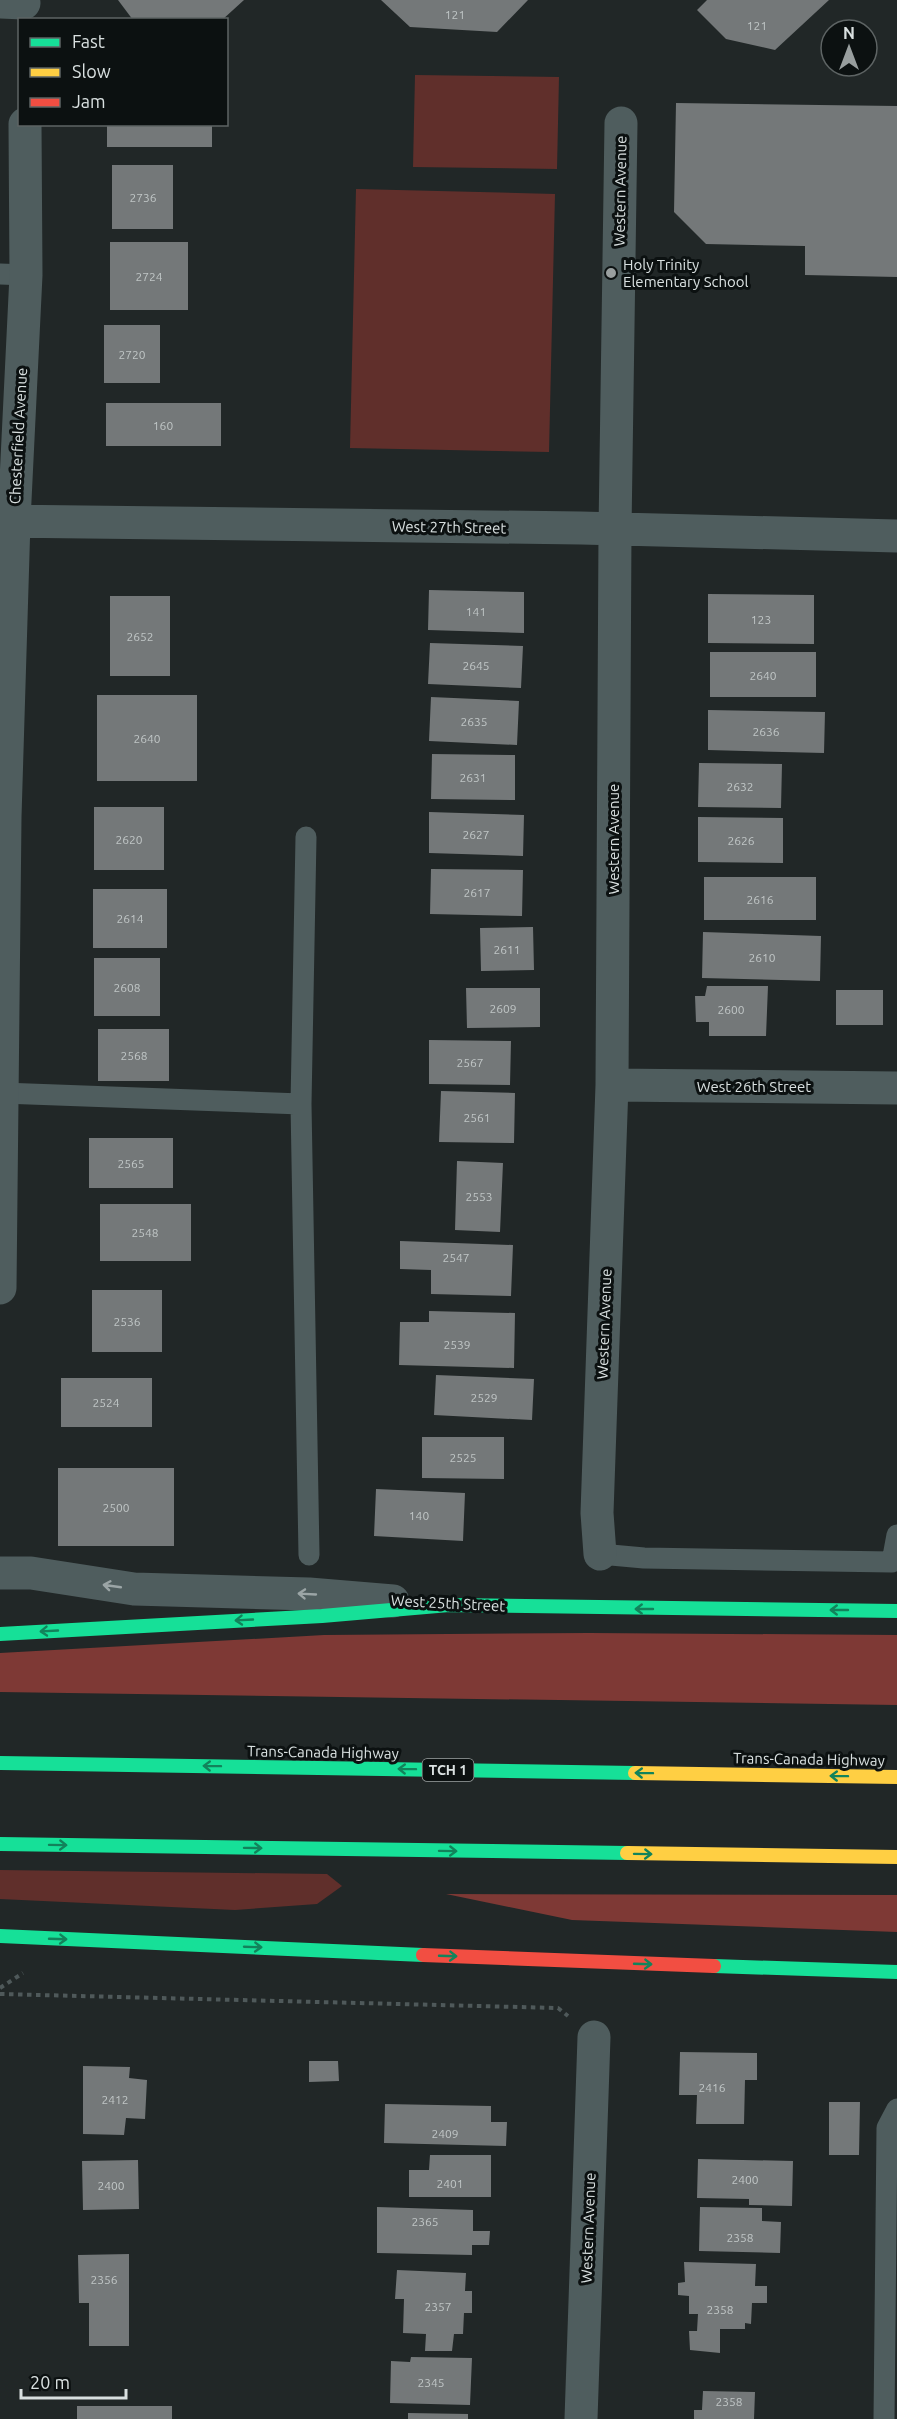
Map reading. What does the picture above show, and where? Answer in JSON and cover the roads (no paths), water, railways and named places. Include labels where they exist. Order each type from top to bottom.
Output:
[{"type":"main road","name":"West 25th Street","points":[[449,1605],[897,1611]]},
{"type":"main road","points":[[0,1634],[321,1616],[449,1605]]},
{"type":"main road","name":"Trans-Canada Highway","points":[[0,1763],[897,1777]]},
{"type":"main road","points":[[0,1844],[897,1857]]},
{"type":"main road","points":[[0,1936],[594,1962],[897,1972]]},
{"type":"street","name":"Western Avenue","points":[[600,1554],[597,1513],[612,1085],[615,530],[621,123]]},
{"type":"street","name":"Chesterfield Avenue","points":[[0,1288],[2,817],[7,521],[13,275],[25,126]]},
{"type":"street","name":"West 27th Street","points":[[7,521],[897,536]]},
{"type":"street","name":"West 26th Street","points":[[612,1085],[897,1088]]},
{"type":"street","name":"West 25th Street","points":[[0,1573],[31,1573],[134,1589],[309,1594],[449,1605]]},
{"type":"street","name":"Western Avenue","points":[[581,2419],[594,2037]]},
{"type":"lane","points":[[306,837],[301,1104],[309,1555]]},
{"type":"lane","points":[[1,1093],[301,1104]]},
{"type":"lane","points":[[600,1554],[656,1558],[892,1562],[897,1535]]},
{"type":"lane","points":[[884,2419],[887,2128],[897,2109]]},
{"type":"place","name":"Holy Trinity Elementary School","points":[[611,273]]}]
